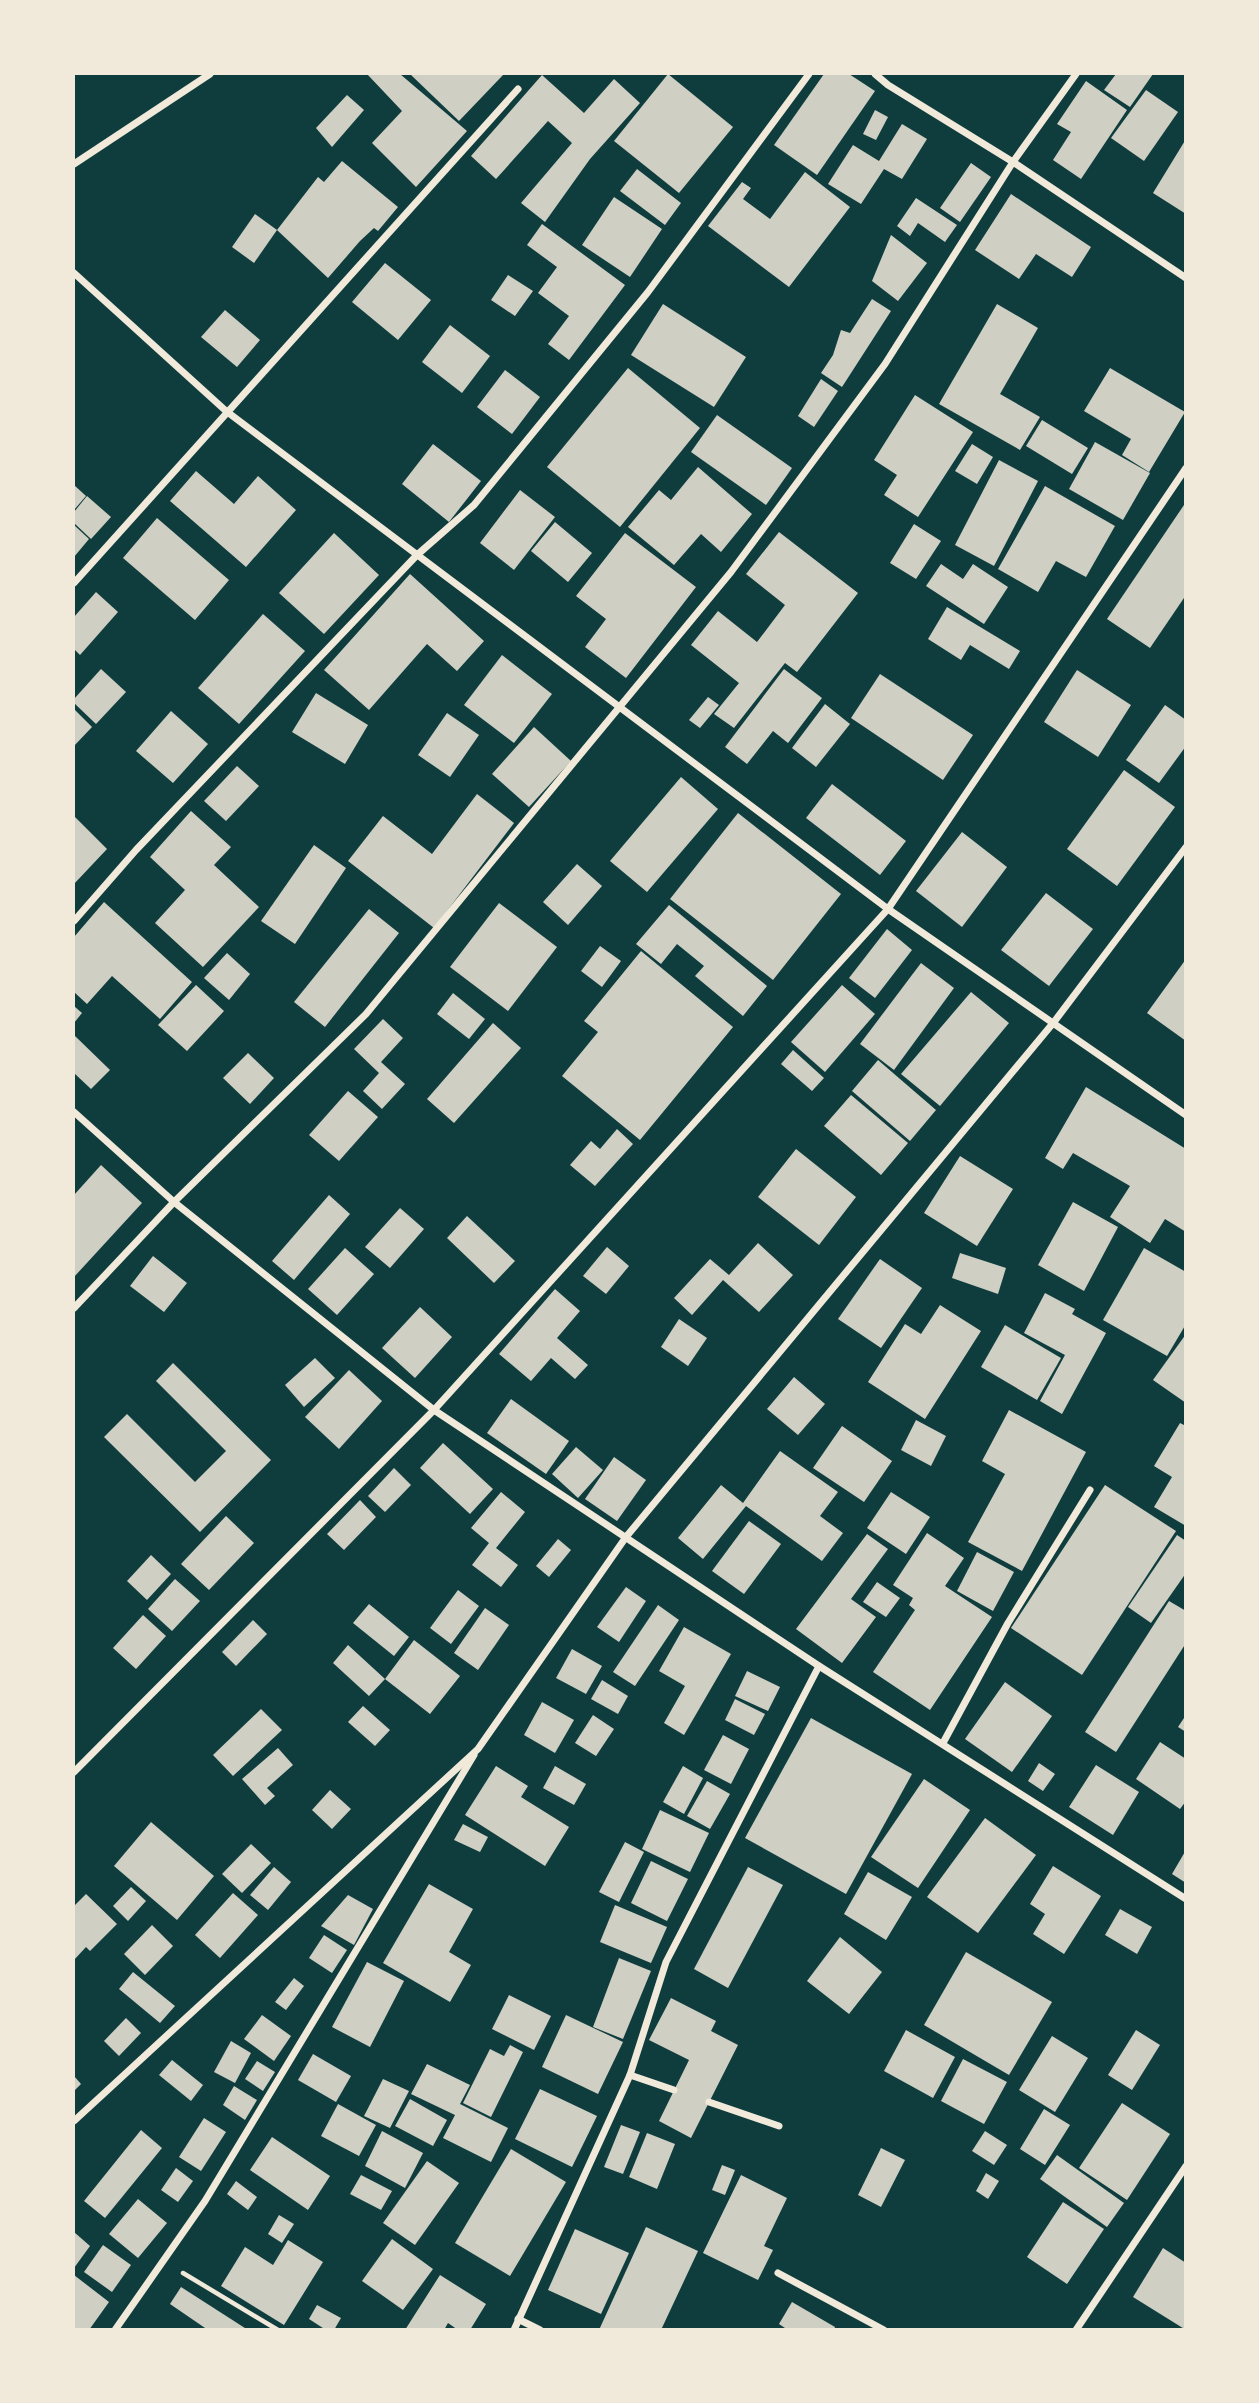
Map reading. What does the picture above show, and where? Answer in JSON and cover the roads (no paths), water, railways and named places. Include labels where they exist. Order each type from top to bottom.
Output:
[{"type":"street","points":[[74,164],[210,74]]},
{"type":"street","points":[[74,920],[135,850],[417,555],[474,505],[648,292],[809,74]]},
{"type":"street","points":[[875,74],[888,85],[1013,162],[1185,278]]},
{"type":"street","points":[[74,1308],[174,1202],[366,1014],[731,572],[885,364],[1013,162],[1076,74]]},
{"type":"street","points":[[74,583],[518,89]]},
{"type":"street","points":[[74,274],[226,411],[888,909],[1185,1115]]},
{"type":"street","points":[[74,1772],[434,1410],[888,909],[1185,468]]},
{"type":"street","points":[[115,2329],[205,2201],[478,1749],[626,1537],[1054,1022],[1185,847]]},
{"type":"street","points":[[74,1112],[174,1202],[434,1410],[819,1666],[1185,1899]]},
{"type":"street","points":[[943,1743],[1008,1623],[1090,1490]]},
{"type":"street","points":[[514,2329],[630,2075],[666,1962],[819,1666]]},
{"type":"street","points":[[74,2121],[478,1749]]},
{"type":"street","points":[[630,2075],[674,2090]]},
{"type":"street","points":[[709,2102],[779,2126]]},
{"type":"street","points":[[1076,2329],[1185,2166]]},
{"type":"street","points":[[778,2273],[884,2329]]},
{"type":"street","points":[[518,2319],[540,2329]]}]
